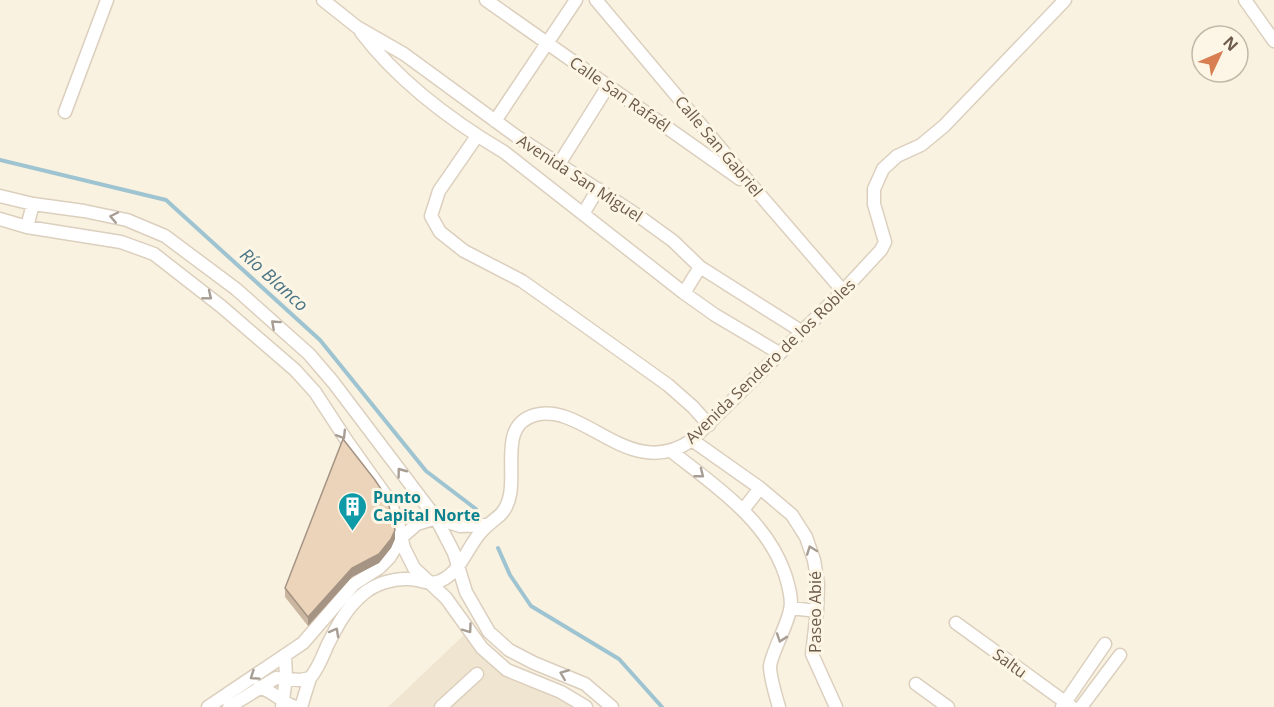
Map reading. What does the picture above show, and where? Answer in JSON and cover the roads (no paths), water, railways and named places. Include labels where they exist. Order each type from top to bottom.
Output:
[{"type":"street","name":"Avenida San Miguel","points":[[323,0],[357,27],[404,54],[516,136],[640,217],[673,241],[700,267],[801,332]]},
{"type":"street","name":"Calle San Rafaél","points":[[486,0],[754,188]]},
{"type":"street","points":[[495,121],[576,0]]},
{"type":"street","name":"Calle San Gabriel","points":[[596,0],[843,291]]},
{"type":"street","name":"Avenida Sendero de los Robles","points":[[431,584],[447,577],[458,566],[486,525],[501,514],[511,494],[510,444],[513,434],[521,424],[535,415],[559,416],[625,447],[642,452],[671,451],[692,440],[709,425],[881,250],[885,242],[874,204],[874,189],[883,169],[897,156],[921,145],[944,126],[1065,0]]},
{"type":"street","points":[[1245,0],[1274,41]]},
{"type":"street","points":[[65,112],[106,1]]},
{"type":"street","name":"Avenida San Miguel","points":[[357,27],[378,55],[405,82],[477,136],[504,152],[684,293],[779,354]]},
{"type":"street","points":[[559,164],[608,86]]},
{"type":"street","points":[[437,106],[449,88]]},
{"type":"street","points":[[477,136],[439,191],[432,216],[440,232],[464,251],[522,281],[658,378],[693,407],[709,425]]},
{"type":"street","points":[[504,152],[516,136]]},
{"type":"street","points":[[583,214],[598,189]]},
{"type":"street","points":[[0,196],[127,220],[165,236],[236,289],[309,354],[333,382],[436,519],[449,541],[466,592],[489,632],[509,650],[585,684],[612,707]]},
{"type":"street","points":[[27,227],[33,204]]},
{"type":"street","points":[[0,219],[27,227],[121,242],[154,254],[185,277],[287,363],[315,392],[394,512],[404,548],[414,568],[446,598],[482,648],[507,670],[561,692],[586,707]]},
{"type":"street","points":[[185,277],[198,259]]},
{"type":"street","points":[[684,293],[700,267]]},
{"type":"street","name":"Paseo Abié","points":[[692,440],[760,488],[792,514],[806,537],[814,560],[818,584],[812,654],[836,707]]},
{"type":"street","name":"Paseo Abié","points":[[671,451],[729,496],[765,533],[779,556],[788,583],[791,608],[770,666],[779,707]]},
{"type":"street","points":[[743,510],[760,488]]},
{"type":"street","points":[[375,509],[381,489]]},
{"type":"street","points":[[208,707],[303,643],[354,584],[385,562],[402,537],[417,524],[436,519],[460,526],[486,525]]},
{"type":"street","points":[[301,707],[310,678],[354,602],[365,592],[396,580],[410,579],[431,584]]},
{"type":"street","points":[[791,608],[817,611]]},
{"type":"street","name":"Saltu","points":[[956,623],[1066,705]]},
{"type":"street","points":[[303,643],[316,651],[321,660]]},
{"type":"street","points":[[1066,705],[1104,644]]},
{"type":"street","points":[[1081,707],[1120,655]]},
{"type":"street","points":[[282,704],[286,678],[285,656]]},
{"type":"street","points":[[441,707],[477,674]]},
{"type":"street","points":[[229,707],[276,678],[300,680],[310,678]]},
{"type":"street","points":[[916,684],[948,707]]},
{"type":"street","points":[[259,687],[272,691],[282,704],[295,707]]},
{"type":"waterway","name":"Río Blanco","points":[[0,160],[166,200],[320,340],[426,471],[476,509]]},
{"type":"waterway","name":"Río Blanco","points":[[498,548],[510,575],[531,606],[619,659],[662,707]]},
{"type":"place","name":"Punto Capital Norte","points":[[352,532]]}]
